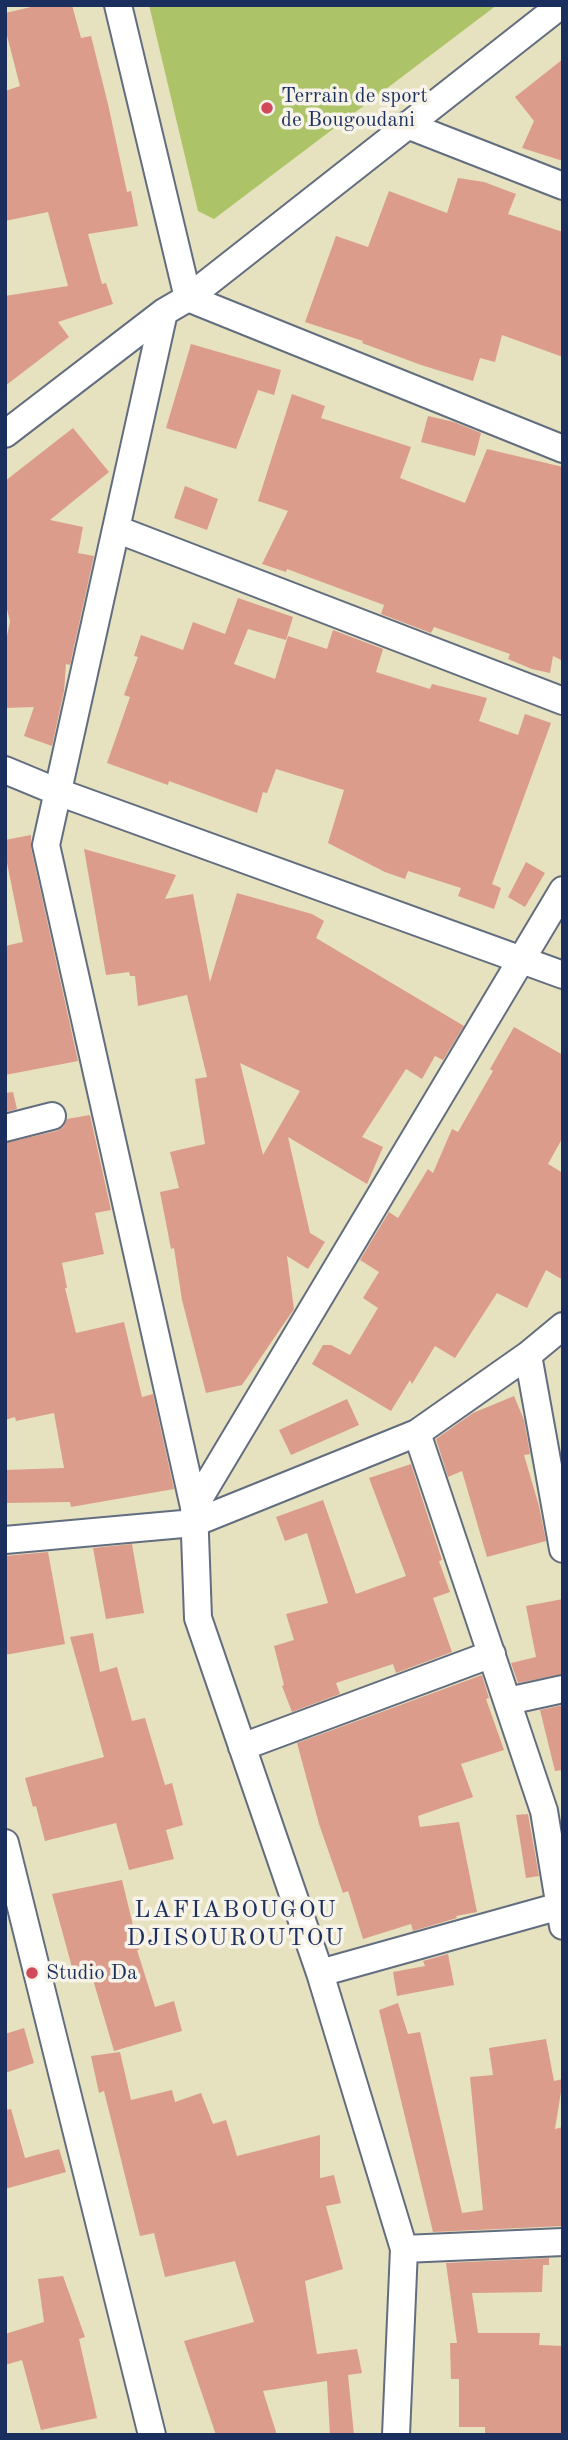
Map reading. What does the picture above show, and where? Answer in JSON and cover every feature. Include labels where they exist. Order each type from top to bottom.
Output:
[{"type":"street","points":[[118,5],[188,298]]},
{"type":"street","points":[[5,435],[164,312],[188,298],[561,5]]},
{"type":"street","points":[[407,125],[563,186]]},
{"type":"street","points":[[188,298],[563,449]]},
{"type":"street","points":[[164,312],[46,845],[194,1515],[198,1618],[320,1973],[404,2249],[396,2435]]},
{"type":"street","points":[[116,529],[563,701]]},
{"type":"street","points":[[5,770],[58,792],[563,975]]},
{"type":"street","points":[[194,1515],[563,890]]},
{"type":"street","points":[[5,1128],[52,1116]]},
{"type":"street","points":[[5,1541],[194,1515],[417,1433],[528,1355],[563,1326]]},
{"type":"street","points":[[528,1355],[563,1549]]},
{"type":"street","points":[[320,1973],[561,1916],[559,1871],[544,1811],[417,1433]]},
{"type":"street","points":[[242,1747],[492,1654]]},
{"type":"street","points":[[508,1701],[563,1689]]},
{"type":"street","points":[[5,1843],[152,2435]]},
{"type":"street","points":[[404,2249],[563,2242]]},
{"type":"green space","name":"Terrain de sport de Bougoudani","points":[[149,5],[497,5],[214,219],[198,211]]},
{"type":"building","points":[[40,5],[72,5],[81,38],[91,36],[127,192],[131,191],[138,226],[88,234],[102,284],[106,283],[113,304],[58,322],[69,337],[5,386],[5,296],[68,286],[48,212],[5,221],[5,91],[20,86],[5,28],[5,13]]},
{"type":"building","points":[[563,59],[563,161],[522,148],[534,121],[515,97]]},
{"type":"building","points":[[458,178],[484,182],[516,194],[508,214],[563,232],[563,357],[502,335],[495,362],[480,358],[473,381],[421,365],[362,343],[363,341],[305,322],[336,236],[368,247],[389,191],[447,213]]},
{"type":"building","points":[[191,344],[281,370],[274,395],[258,390],[236,449],[166,428]]},
{"type":"building","points":[[292,394],[325,406],[321,418],[411,447],[400,478],[465,503],[487,449],[563,467],[563,661],[553,656],[550,673],[532,669],[508,659],[510,654],[434,627],[431,633],[381,614],[384,605],[287,569],[286,572],[262,564],[288,511],[258,501]]},
{"type":"building","points":[[428,416],[454,422],[481,433],[475,456],[421,442]]},
{"type":"building","points":[[73,428],[109,472],[50,520],[83,527],[78,553],[94,556],[70,665],[66,664],[64,691],[52,746],[24,736],[34,707],[5,708],[5,646],[10,621],[5,602],[5,481]]},
{"type":"building","points":[[185,486],[218,499],[207,530],[174,518]]},
{"type":"building","points":[[238,598],[293,617],[286,640],[248,629],[234,664],[275,679],[288,636],[327,649],[333,630],[383,649],[376,672],[430,689],[432,684],[487,698],[479,721],[518,735],[525,714],[551,723],[492,884],[501,888],[494,909],[458,896],[461,888],[408,871],[405,879],[385,872],[328,843],[344,790],[276,769],[267,793],[263,792],[257,813],[169,781],[168,785],[107,763],[130,697],[124,695],[138,657],[134,656],[141,635],[183,650],[193,622],[225,634]]},
{"type":"building","points":[[31,835],[31,848],[78,1061],[5,1075],[5,946],[23,942],[5,853],[5,840]]},
{"type":"building","points":[[84,849],[176,875],[165,899],[193,894],[210,982],[237,893],[312,914],[324,921],[316,938],[464,1026],[443,1060],[435,1056],[422,1079],[406,1069],[362,1137],[383,1147],[367,1184],[288,1137],[310,1233],[325,1242],[308,1269],[287,1256],[294,1309],[242,1385],[206,1393],[182,1300],[174,1248],[171,1249],[160,1192],[179,1188],[170,1152],[205,1144],[195,1079],[207,1077],[187,995],[138,1006],[135,976],[130,976],[129,972],[106,975]],"holes":[[[240,1063],[300,1091],[263,1155]]]},
{"type":"building","points":[[526,862],[545,873],[525,907],[508,897]]},
{"type":"building","points":[[514,1027],[563,1055],[563,1137],[548,1164],[563,1173],[563,1280],[546,1270],[527,1308],[497,1293],[455,1358],[435,1346],[412,1384],[410,1380],[391,1411],[312,1364],[323,1345],[331,1345],[350,1355],[378,1308],[363,1298],[379,1272],[360,1260],[389,1212],[398,1218],[428,1169],[433,1173],[452,1129],[458,1132],[493,1071],[490,1069]]},
{"type":"building","points":[[13,1092],[17,1109],[5,1112],[5,1093]]},
{"type":"building","points":[[90,1115],[111,1210],[95,1213],[104,1254],[62,1263],[65,1288],[76,1333],[124,1322],[142,1397],[153,1394],[174,1489],[71,1507],[70,1502],[5,1503],[5,1470],[64,1468],[54,1413],[16,1421],[15,1417],[5,1420],[5,1143],[56,1131],[63,1127],[67,1119]]},
{"type":"building","points":[[514,1396],[524,1420],[530,1454],[524,1455],[546,1541],[487,1557],[462,1471],[448,1477],[436,1439],[473,1413]]},
{"type":"building","points":[[347,1399],[359,1425],[291,1455],[279,1430]]},
{"type":"building","points":[[411,1464],[450,1592],[433,1598],[452,1652],[396,1673],[393,1664],[336,1683],[340,1694],[292,1712],[282,1686],[284,1685],[274,1646],[294,1640],[286,1614],[328,1603],[307,1533],[285,1541],[276,1517],[323,1500],[356,1594],[406,1576],[369,1478]]},
{"type":"building","points":[[132,1544],[144,1613],[106,1619],[93,1548]]},
{"type":"building","points":[[48,1552],[65,1644],[5,1655],[5,1556]]},
{"type":"building","points":[[563,1599],[563,1674],[518,1683],[511,1663],[536,1657],[526,1606]]},
{"type":"building","points":[[93,1633],[100,1672],[117,1667],[132,1721],[145,1718],[165,1785],[172,1783],[183,1825],[166,1830],[174,1859],[129,1870],[116,1823],[45,1841],[25,1778],[104,1757],[70,1637]]},
{"type":"building","points":[[482,1675],[489,1698],[486,1699],[504,1750],[461,1764],[473,1797],[418,1816],[420,1827],[459,1822],[477,1912],[456,1916],[457,1918],[413,1931],[411,1924],[363,1939],[348,1891],[343,1893],[319,1824],[297,1743]]},
{"type":"building","points":[[563,1705],[563,1770],[555,1771],[540,1710]]},
{"type":"building","points":[[528,1814],[539,1876],[526,1878],[516,1815]]},
{"type":"building","points":[[122,1880],[137,1950],[155,2007],[174,2001],[182,2031],[114,2051],[89,1966],[73,1971],[52,1894]]},
{"type":"building","points":[[448,1954],[454,1985],[397,1996],[393,1972],[425,1966],[423,1961]]},
{"type":"building","points":[[398,2003],[408,2034],[420,2032],[462,2213],[483,2210],[470,2077],[493,2075],[489,2048],[546,2039],[554,2081],[563,2079],[555,2129],[563,2127],[563,2226],[433,2232],[379,2010]]},
{"type":"building","points":[[24,2028],[34,2063],[5,2073],[5,2034]]},
{"type":"building","points":[[120,2052],[131,2100],[172,2090],[175,2102],[201,2093],[213,2124],[226,2120],[237,2156],[320,2135],[320,2178],[334,2175],[341,2203],[326,2206],[343,2269],[305,2281],[317,2354],[357,2349],[362,2373],[348,2375],[354,2435],[330,2435],[327,2381],[263,2391],[277,2435],[216,2435],[184,2341],[254,2322],[235,2261],[165,2277],[154,2233],[140,2236],[104,2091],[99,2093],[91,2056]]},
{"type":"building","points":[[11,2109],[25,2158],[59,2149],[66,2172],[5,2189],[5,2110]]},
{"type":"building","points":[[549,2258],[549,2265],[543,2265],[542,2292],[472,2293],[478,2333],[540,2333],[539,2345],[563,2346],[563,2435],[485,2435],[485,2427],[459,2427],[459,2379],[451,2379],[450,2343],[457,2343],[446,2263]]},
{"type":"building","points":[[63,2276],[85,2337],[79,2339],[97,2418],[41,2430],[22,2360],[5,2365],[5,2334],[44,2322],[38,2279]]},
{"type":"place","name":"Terrain de sport de Bougoudani","points":[[267,108]]},
{"type":"place","name":"Studio Da","points":[[32,1973]]},
{"type":"district","name":"LAFIABOUGOU DJISOUROUTOU","points":[[236,1925]]}]
